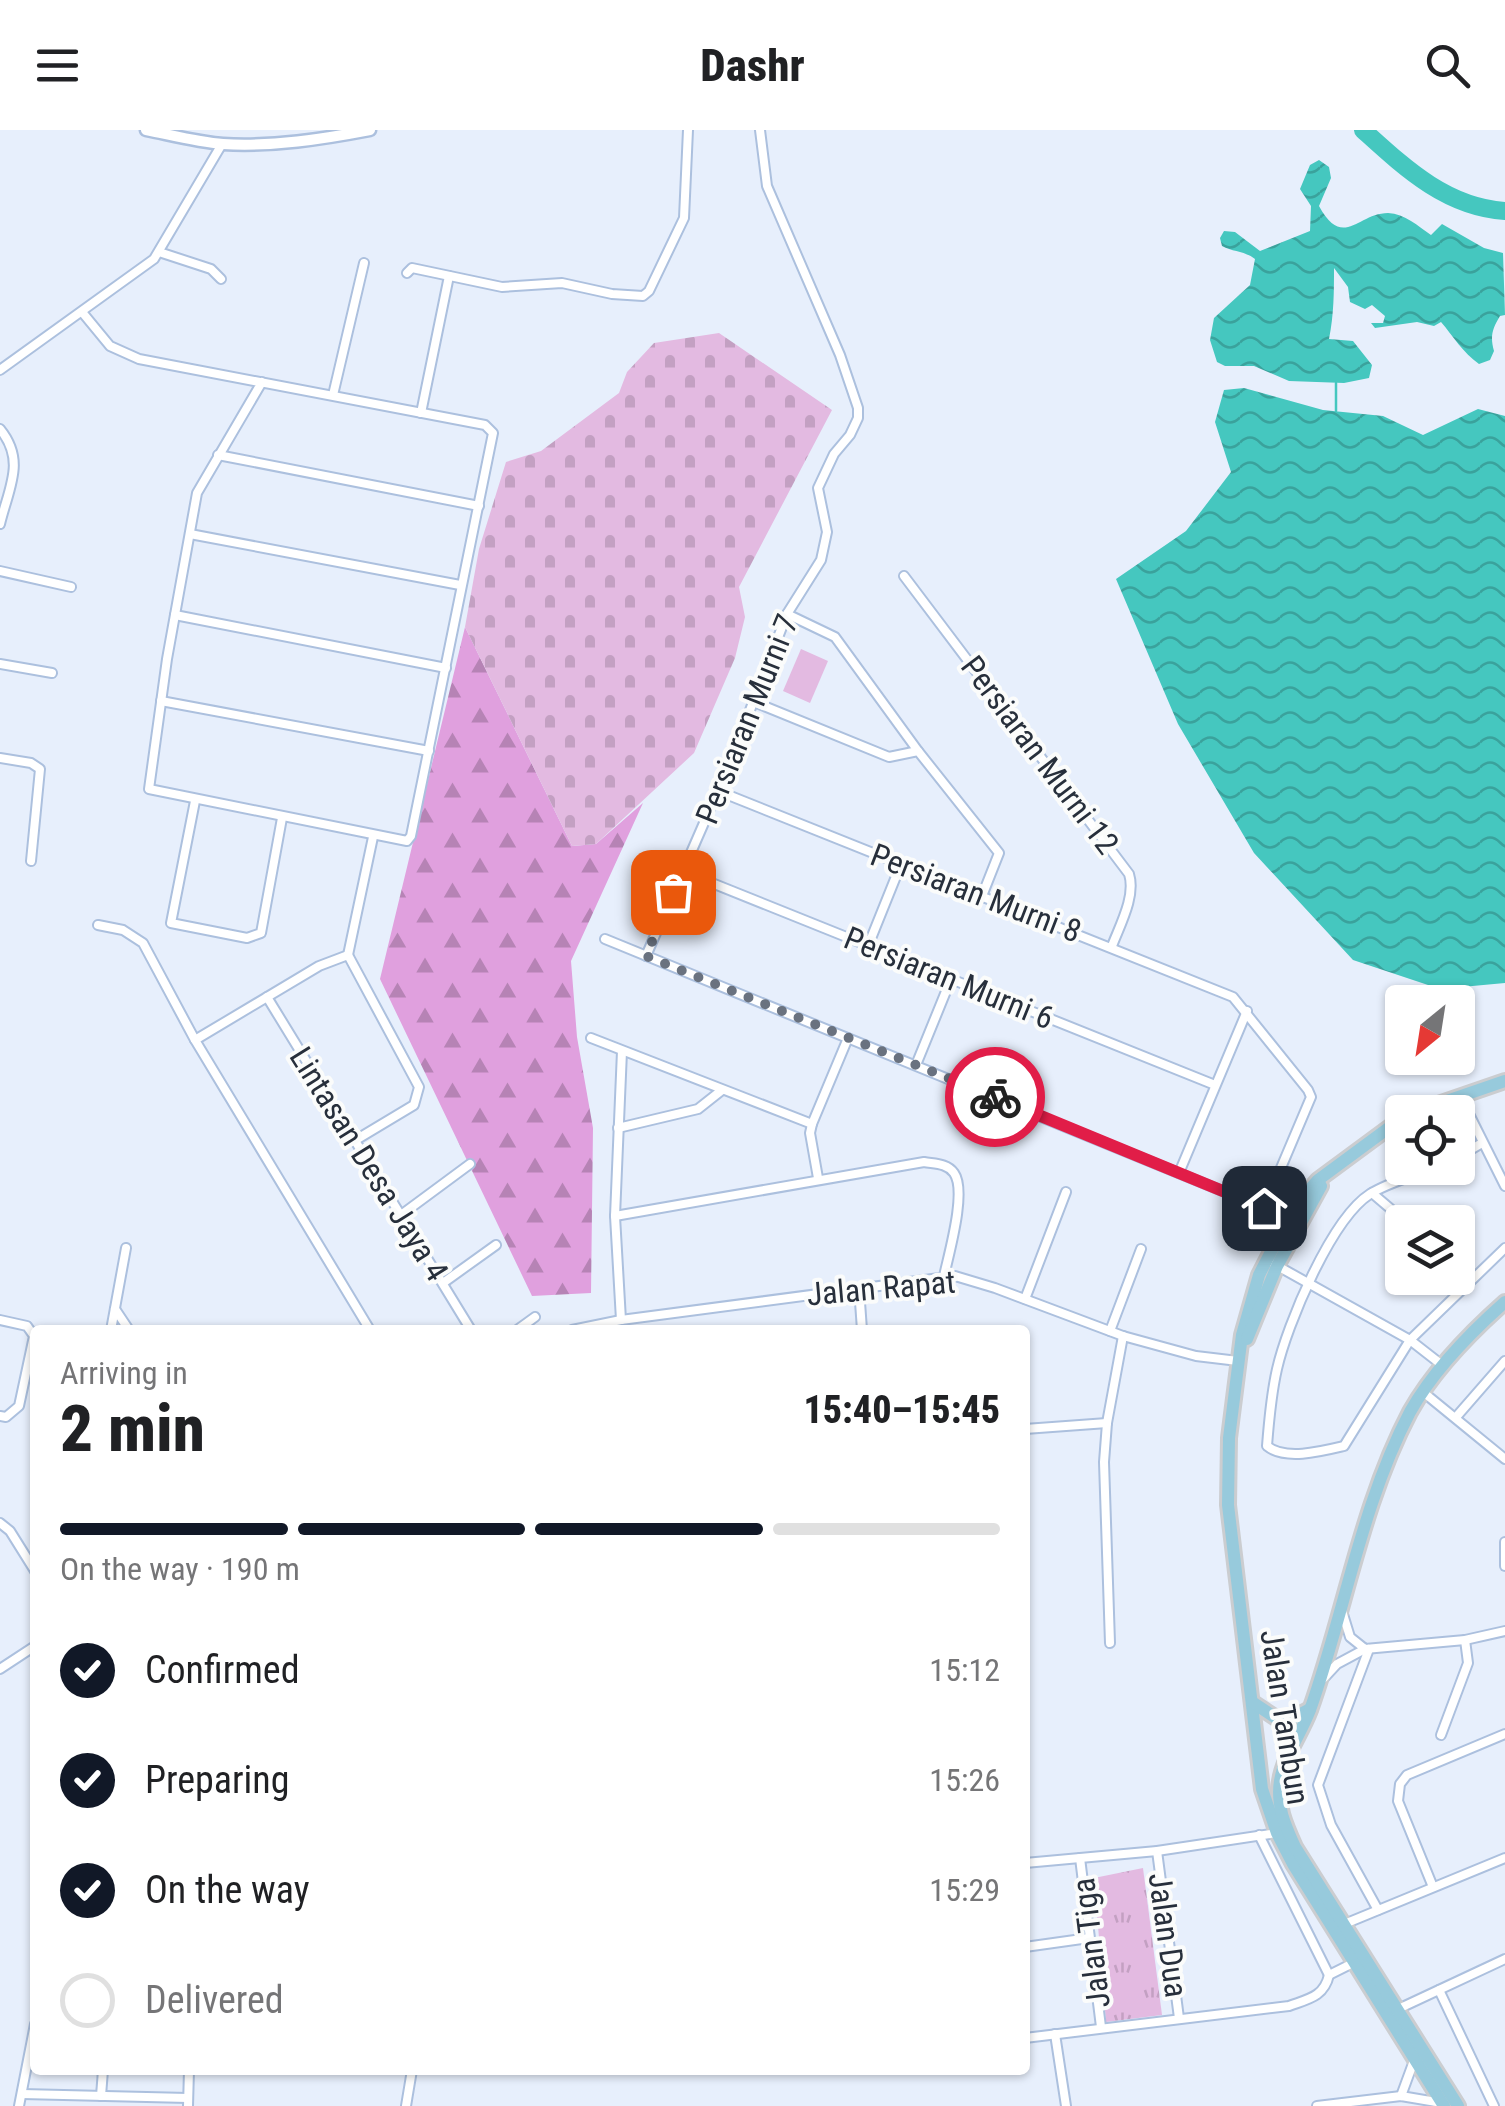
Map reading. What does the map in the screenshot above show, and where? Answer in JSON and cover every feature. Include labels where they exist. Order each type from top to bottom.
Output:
[{"type":"main road","points":[[1460,1095],[1505,1081]]},
{"type":"main road","name":"Jalan Tambun","points":[[1339,1926],[1276,1833],[1262,1789],[1228,1504],[1229,1438],[1248,1308],[1293,1208],[1319,1181],[1385,1129]]},
{"type":"main road","points":[[1268,1210],[1284,1210],[1319,1181]]},
{"type":"main road","points":[[1268,1210],[1278,1221],[1270,1259]]},
{"type":"main road","name":"Jalan Tambun","points":[[1458,2106],[1392,2012],[1339,1926],[1295,1847],[1282,1818],[1279,1798],[1285,1762],[1310,1710],[1378,1488],[1399,1436],[1423,1392],[1505,1302]]},
{"type":"main road","points":[[1252,1702],[1279,1720],[1310,1710]]},
{"type":"main road","name":"Jalan Tambun","points":[[1392,2012],[1443,2105]]},
{"type":"street","points":[[146,130],[222,144],[370,130]]},
{"type":"street","points":[[407,272],[412,268],[502,287],[562,283],[612,294],[644,296],[682,226],[688,130]]},
{"type":"street","name":"Persiaran Murni 7","points":[[646,956],[718,791],[788,614],[821,560],[827,539],[818,488],[834,454],[855,426],[858,408],[840,354],[766,186],[760,130]]},
{"type":"street","points":[[0,370],[149,264],[222,144]]},
{"type":"street","points":[[159,252],[211,269],[220,279]]},
{"type":"street","points":[[333,395],[364,263]]},
{"type":"street","points":[[421,413],[448,276]]},
{"type":"street","points":[[82,312],[102,338],[139,358],[485,425],[495,437],[460,585],[412,836],[407,841],[195,801],[149,787],[197,493],[262,382]]},
{"type":"street","points":[[0,429],[16,457],[0,524]]},
{"type":"street","points":[[218,455],[479,506]]},
{"type":"street","points":[[190,534],[460,585]]},
{"type":"street","points":[[0,571],[71,588]]},
{"type":"street","name":"Persiaran Murni 12","points":[[904,576],[1130,874],[1127,904],[1112,946]]},
{"type":"street","points":[[788,614],[834,637],[999,853],[982,896]]},
{"type":"street","points":[[176,615],[446,668]]},
{"type":"street","points":[[0,664],[52,674]]},
{"type":"street","points":[[161,701],[428,751]]},
{"type":"street","points":[[754,702],[889,757],[918,751]]},
{"type":"street","points":[[0,758],[31,763],[40,769],[31,861]]},
{"type":"street","name":"Persiaran Murni 8","points":[[718,791],[1112,946],[1233,997],[1247,1010]]},
{"type":"street","points":[[195,801],[172,923],[247,938],[261,933],[282,818]]},
{"type":"street","points":[[354,1141],[414,1105],[419,1096],[418,1087],[348,955],[373,836]]},
{"type":"street","points":[[868,946],[901,864]]},
{"type":"street","name":"Persiaran Murni 6","points":[[682,871],[1216,1086]]},
{"type":"street","points":[[98,925],[124,930],[142,943],[367,1325]]},
{"type":"street","points":[[605,939],[1268,1210],[1310,1098],[1308,1090],[1247,1010]]},
{"type":"street","points":[[196,1040],[319,966],[348,955]]},
{"type":"street","points":[[916,1065],[951,979]]},
{"type":"street","name":"Lintasan Desa Jaya 4","points":[[267,998],[468,1325]]},
{"type":"street","points":[[1179,1173],[1247,1010]]},
{"type":"street","points":[[591,1038],[812,1124]]},
{"type":"street","points":[[818,1178],[810,1133],[848,1038]]},
{"type":"street","points":[[621,1320],[615,1216],[622,1051]]},
{"type":"street","points":[[618,1128],[698,1109],[722,1090]]},
{"type":"street","points":[[1475,1128],[1505,1186]]},
{"type":"street","points":[[1475,1147],[1482,1143]]},
{"type":"street","points":[[615,1216],[818,1178],[924,1162],[946,1166],[955,1174],[960,1190],[944,1276]]},
{"type":"street","points":[[401,1216],[470,1164]]},
{"type":"street","points":[[1390,1185],[1372,1192],[1343,1222],[1308,1284],[1278,1366],[1267,1446],[1282,1454],[1340,1447],[1348,1442],[1410,1340],[1505,1248]]},
{"type":"street","points":[[1025,1298],[1066,1192]]},
{"type":"street","points":[[1372,1192],[1387,1205]]},
{"type":"street","points":[[442,1283],[496,1245]]},
{"type":"street","points":[[111,1325],[126,1248]]},
{"type":"street","points":[[1110,1331],[1141,1249]]},
{"type":"street","points":[[1270,1259],[1410,1340],[1444,1366]]},
{"type":"street","name":"Jalan Rapat","points":[[596,1325],[944,1276],[971,1280],[1123,1336],[1196,1356],[1240,1355]]},
{"type":"street","points":[[860,1288],[862,1325]]},
{"type":"street","points":[[115,1308],[126,1325]]},
{"type":"street","points":[[524,1325],[535,1317]]},
{"type":"street","points":[[0,1320],[27,1326],[30,1330]]},
{"type":"street","points":[[1110,1643],[1104,1462],[1123,1336]]},
{"type":"street","points":[[0,1416],[19,1406],[30,1355]]},
{"type":"street","points":[[1457,1416],[1505,1361]]},
{"type":"street","points":[[1423,1392],[1505,1458]]},
{"type":"street","points":[[1030,1429],[1107,1423]]},
{"type":"street","points":[[0,1522],[10,1530],[30,1564]]},
{"type":"street","points":[[1505,1542],[1505,1566]]},
{"type":"street","points":[[1341,1607],[1350,1637],[1367,1649]]},
{"type":"street","points":[[1316,1686],[1337,1664],[1367,1649],[1465,1640],[1505,1630]]},
{"type":"street","points":[[1441,1736],[1468,1663],[1465,1640]]},
{"type":"street","points":[[0,1669],[30,1649]]},
{"type":"street","points":[[1367,1649],[1318,1784],[1323,1809],[1378,1910]]},
{"type":"street","points":[[1433,1887],[1398,1800],[1400,1784],[1407,1775],[1505,1734]]},
{"type":"street","points":[[1030,1863],[1157,1851],[1276,1833]]},
{"type":"street","points":[[1030,2037],[1289,2006],[1319,1995],[1329,1976],[1259,1835]]},
{"type":"street","name":"Jalan Dua","points":[[1157,1851],[1180,2018]]},
{"type":"street","name":"Jalan Tiga","points":[[1080,1858],[1101,2028]]},
{"type":"street","points":[[1339,1926],[1505,1858]]},
{"type":"street","points":[[1030,1945],[1088,1938]]},
{"type":"street","points":[[1392,2012],[1505,1959]]},
{"type":"street","points":[[1329,1976],[1359,1960]]},
{"type":"street","points":[[1439,1990],[1494,2106]]},
{"type":"street","points":[[1055,2034],[1066,2106]]},
{"type":"street","points":[[19,2106],[30,2051]]},
{"type":"street","points":[[1399,2100],[1415,2058]]},
{"type":"street","points":[[102,2096],[103,2075]]},
{"type":"street","points":[[22,2094],[188,2102],[189,2075]]},
{"type":"street","points":[[411,2075],[406,2105],[416,2106]]},
{"type":"street","points":[[1317,2106],[1399,2100],[1443,2105]]},
{"type":"green space","points":[[719,333],[832,410],[739,587],[745,617],[735,658],[694,753],[596,844],[572,846],[465,627],[479,549],[506,462],[541,451],[619,393],[627,372],[654,343]]},
{"type":"green space","points":[[465,627],[572,846],[596,844],[643,803],[571,961],[577,1037],[593,1128],[591,1293],[532,1296],[380,979]]},
{"type":"green space","points":[[801,649],[828,661],[810,703],[783,691]]},
{"type":"green space","points":[[1143,1868],[1162,2015],[1106,2022],[1094,1878]]},
{"type":"water","points":[[1319,160],[1329,167],[1331,178],[1319,206],[1336,226],[1351,226],[1388,213],[1411,221],[1431,235],[1442,224],[1484,248],[1503,253],[1505,315],[1500,316],[1494,329],[1490,360],[1479,364],[1473,360],[1441,322],[1434,326],[1417,322],[1375,328],[1371,323],[1383,323],[1385,316],[1372,305],[1365,309],[1350,302],[1348,287],[1334,268],[1329,339],[1353,341],[1372,365],[1369,378],[1344,383],[1289,381],[1254,366],[1225,366],[1217,362],[1210,340],[1214,318],[1250,285],[1255,259],[1222,246],[1220,238],[1224,231],[1235,232],[1260,251],[1310,231],[1311,206],[1300,189],[1310,165]]},
{"type":"water","points":[[1244,388],[1323,410],[1383,416],[1423,435],[1478,409],[1505,416],[1505,983],[1428,985],[1353,960],[1254,853],[1178,724],[1116,579],[1186,531],[1231,472],[1215,422],[1224,390]]},
{"type":"waterway","points":[[1363,130],[1445,194],[1505,211]]},
{"type":"waterway","points":[[1336,383],[1336,411]]},
{"type":"way so far","points":[[673,892],[646,956],[995,1097]]},
{"type":"route","points":[[995,1097],[1264,1208]]}]
